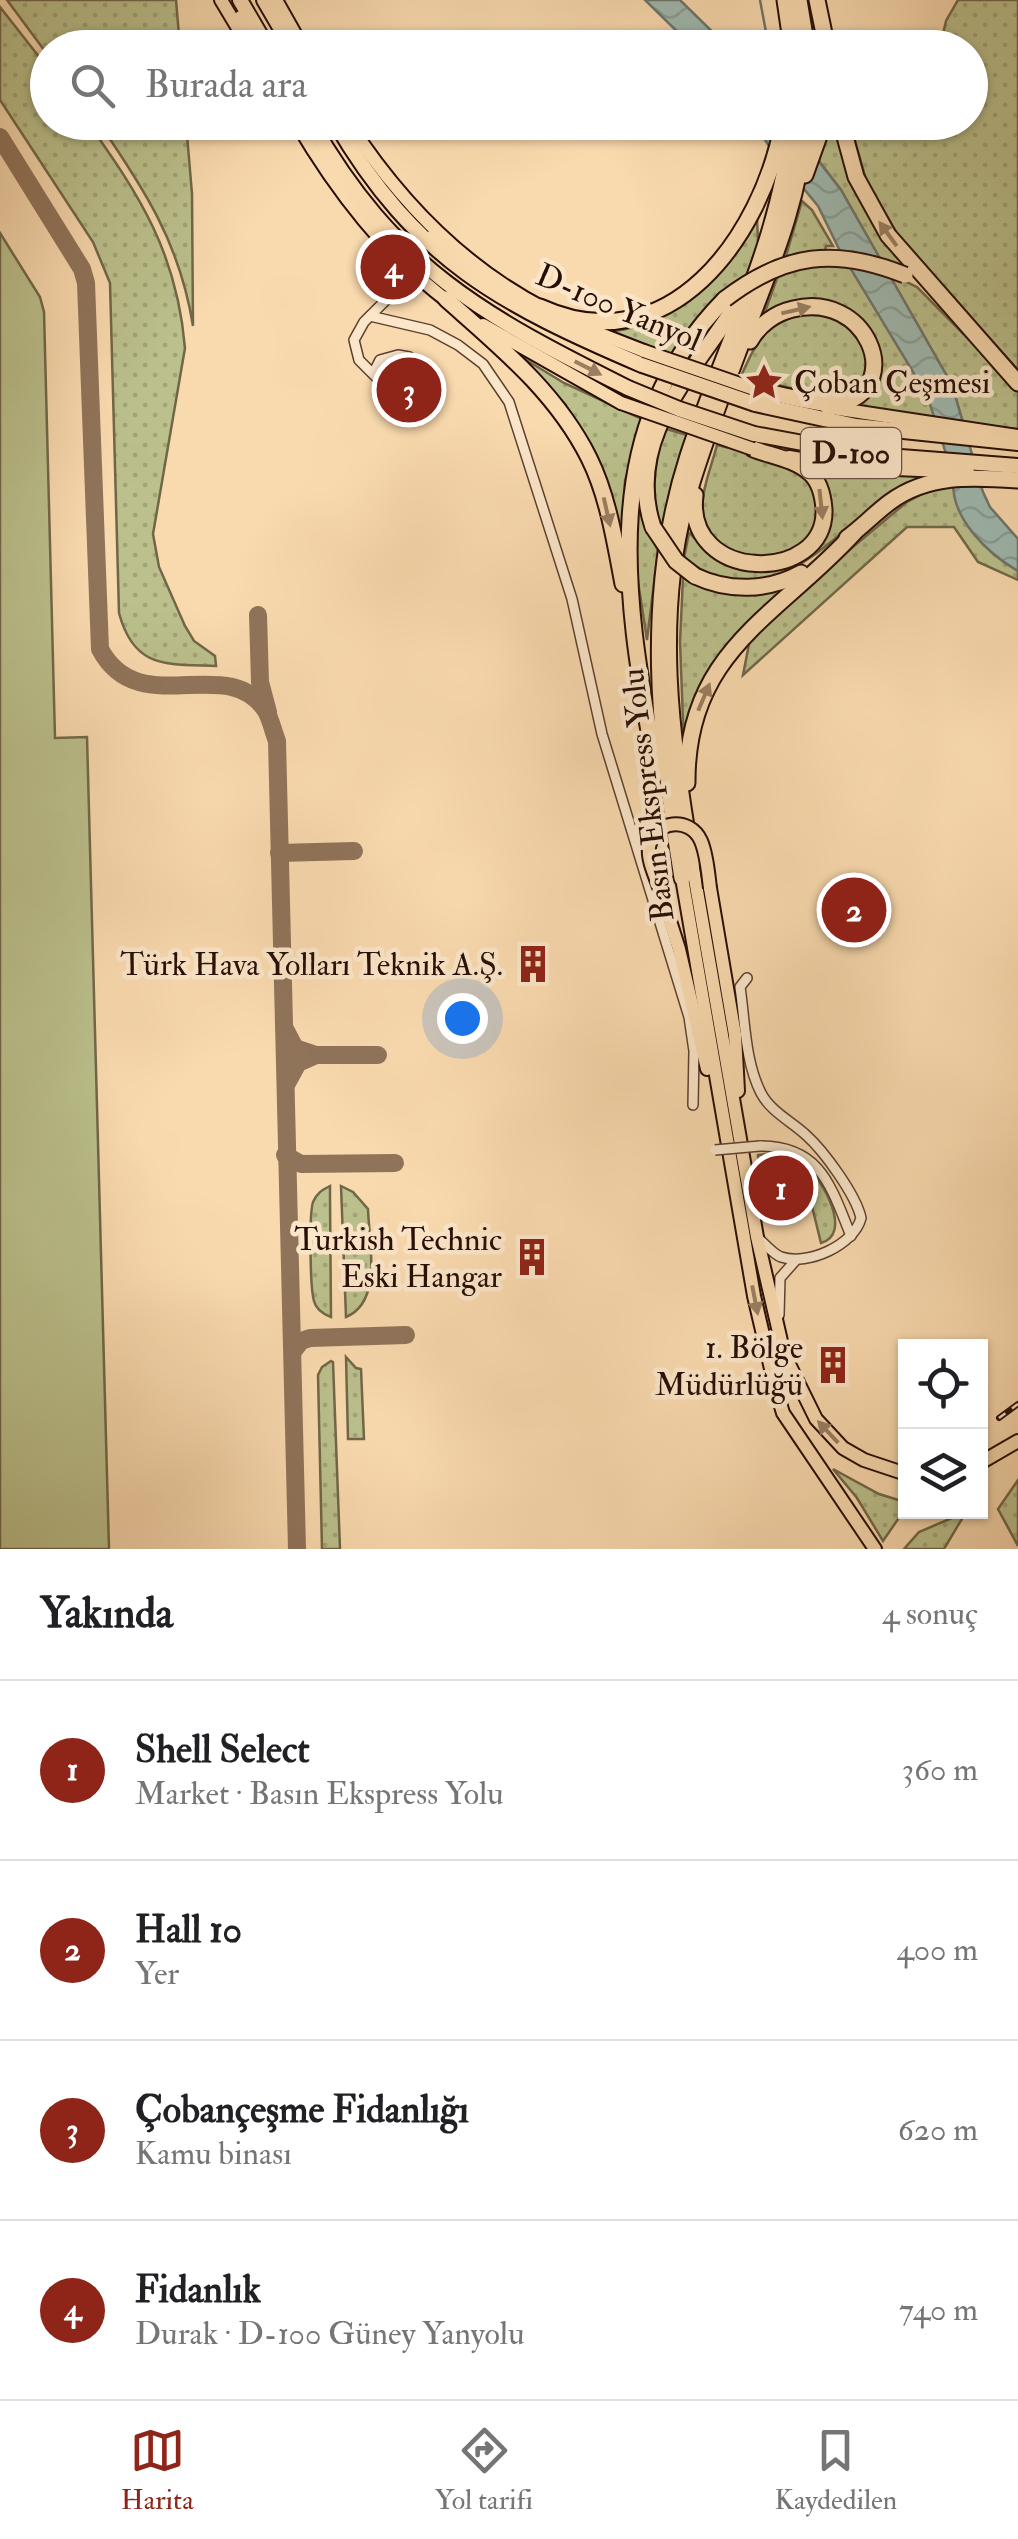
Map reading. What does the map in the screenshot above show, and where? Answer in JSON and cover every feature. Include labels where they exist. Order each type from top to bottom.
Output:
[{"type":"highway","points":[[232,0],[245,30]]},
{"type":"highway","points":[[240,0],[258,30]]},
{"type":"highway","points":[[264,0],[282,30]]},
{"type":"highway","points":[[785,0],[789,30]]},
{"type":"highway","points":[[799,0],[804,30]]},
{"type":"highway","points":[[817,0],[822,30]]},
{"type":"highway","name":"D-100","points":[[322,140],[358,196],[398,242],[432,273],[506,325],[628,388],[754,441],[1018,466]]},
{"type":"highway","name":"D-100","points":[[351,140],[397,211],[468,276],[536,318],[758,397],[856,426],[1018,440]]},
{"type":"highway","points":[[353,140],[422,224],[465,259]]},
{"type":"highway","points":[[540,307],[599,324],[641,316],[685,295],[708,275],[744,227],[779,140]]},
{"type":"highway","points":[[793,186],[803,140]]},
{"type":"highway","name":"Basın Ekspress Yolu","points":[[692,862],[672,728],[669,631],[683,516],[731,374],[770,275],[790,210],[803,140]]},
{"type":"highway","points":[[846,140],[856,176],[888,236],[1018,383]]},
{"type":"highway","name":"Basın Ekspress Yolu","points":[[682,878],[659,708],[661,588],[672,516],[688,455],[762,252],[793,186]]},
{"type":"highway","points":[[762,252],[740,300],[658,424],[646,482],[653,527],[676,561],[695,576],[734,587],[772,585],[802,572],[854,533]]},
{"type":"highway","points":[[638,650],[628,517],[641,436],[680,358],[725,298],[776,267],[814,258],[854,260],[905,275],[950,310]]},
{"type":"highway","points":[[446,299],[548,395],[590,460],[602,492],[638,650],[659,788],[674,859],[682,878]]},
{"type":"highway","points":[[731,374],[759,328],[774,316],[798,308],[820,306],[836,310],[856,325],[869,342],[874,357],[872,374],[863,391],[846,402],[758,397]]},
{"type":"highway","points":[[705,448],[694,505],[701,534],[715,549],[734,560],[752,564],[777,562],[798,554],[817,537],[824,515],[822,494],[808,471],[754,441]]},
{"type":"highway","points":[[692,862],[688,759],[696,716],[724,659],[752,626],[889,503],[919,486],[954,478],[1018,478]]},
{"type":"main road","points":[[222,0],[241,30]]},
{"type":"main road","points":[[276,0],[294,30]]},
{"type":"main road","points":[[308,140],[346,199],[413,272],[486,327],[620,403],[847,466],[1018,478]]},
{"type":"main road","name":"D-100 Yanyol","points":[[465,259],[540,307],[643,358]]},
{"type":"main road","points":[[720,1098],[708,1072],[679,949],[649,853],[654,834],[669,824],[684,825],[699,836],[737,1052],[737,1123]]},
{"type":"main road","name":"Basın Ekspress Yolu","points":[[692,862],[757,1237],[784,1354],[816,1419],[843,1448],[898,1471]]},
{"type":"main road","name":"Basın Ekspress Yolu","points":[[682,878],[754,1296],[784,1413],[875,1549]]},
{"type":"main road","points":[[988,1458],[1018,1441]]},
{"type":"street","points":[[377,378],[375,370],[380,360],[388,356],[408,357],[422,410],[377,378],[359,360],[355,349],[357,331],[413,272]]},
{"type":"street","points":[[370,316],[430,330],[458,345],[483,364],[509,402],[572,599],[602,734],[689,1016],[694,1051],[693,1106]]},
{"type":"street","points":[[747,978],[740,987],[757,1082],[772,1107],[813,1142],[855,1200],[861,1218],[851,1236],[836,1247],[796,1260],[780,1278],[778,1324]]},
{"type":"street","points":[[715,1150],[760,1146],[792,1150],[817,1166],[851,1236]]},
{"type":"street","points":[[757,1237],[776,1255],[796,1260]]},
{"type":"green space","points":[[7,0],[176,0],[179,30],[30,31]]},
{"type":"green space","points":[[958,0],[1018,0],[1018,370],[901,240],[867,183],[855,140],[988,140],[988,30],[944,30]]},
{"type":"green space","points":[[0,7],[30,45],[30,140],[100,140],[140,202],[165,255],[181,314],[185,348],[153,534],[159,567],[185,626],[194,641],[215,656],[216,666],[154,660],[133,645],[125,631],[119,613],[110,283],[93,242],[0,100]]},
{"type":"green space","points":[[110,140],[187,140],[193,326],[170,243]]},
{"type":"green space","points":[[824,140],[840,140],[862,202],[910,271],[881,261],[841,190],[819,161]]},
{"type":"green space","points":[[802,201],[812,210],[833,246],[826,246],[825,251],[786,256]]},
{"type":"green space","points":[[757,216],[758,243],[747,274],[717,300],[676,357],[609,332],[657,319],[696,293],[714,277]]},
{"type":"green space","points":[[0,233],[40,297],[44,312],[55,738],[87,737],[109,1549],[0,1549]]},
{"type":"green space","points":[[850,264],[927,395],[937,421],[852,406],[878,369],[855,327],[837,306],[810,303],[763,317],[779,273],[804,265]]},
{"type":"green space","points":[[888,273],[917,287],[1018,389],[1018,429],[963,423],[952,385]]},
{"type":"green space","points":[[802,314],[835,319],[855,335],[868,355],[863,386],[839,400],[741,376],[763,336],[778,324]]},
{"type":"green space","points":[[523,358],[564,383],[642,419],[625,481],[622,551],[582,432],[565,404]]},
{"type":"green space","points":[[663,428],[687,435],[663,534],[655,494]]},
{"type":"green space","points":[[717,445],[775,458],[801,471],[811,481],[818,497],[818,526],[799,547],[771,557],[743,555],[718,543],[709,533],[703,502]]},
{"type":"green space","points":[[823,468],[918,479],[890,495],[808,559],[780,574],[750,582],[718,577],[684,558],[689,533],[711,555],[745,571],[775,566],[788,559],[828,525],[831,499],[821,476]]},
{"type":"green space","points":[[952,485],[977,535],[1018,571],[1018,580],[978,562],[954,527],[907,527],[743,675],[750,639],[812,581],[907,502]]},
{"type":"green space","points":[[639,493],[658,551],[647,640],[635,562]]},
{"type":"green space","points":[[683,578],[710,589],[734,592],[787,585],[741,631],[684,747],[680,642]]},
{"type":"green space","points":[[777,1153],[807,1166],[827,1195],[835,1229],[821,1243],[805,1178],[762,1184],[758,1155]]},
{"type":"green space","points":[[330,1186],[331,1317],[315,1304],[310,1251],[313,1202]]},
{"type":"green space","points":[[341,1186],[353,1192],[368,1209],[371,1254],[365,1298],[346,1317]]},
{"type":"green space","points":[[346,1357],[361,1369],[364,1439],[348,1439]]},
{"type":"green space","points":[[331,1361],[340,1549],[322,1549],[318,1375]]},
{"type":"green space","points":[[833,1469],[898,1500],[898,1519],[883,1541],[857,1498]]},
{"type":"green space","points":[[1018,1480],[1018,1546],[998,1509]]},
{"type":"green space","points":[[950,1519],[962,1519],[944,1549],[904,1549],[919,1532]]},
{"type":"water","points":[[645,0],[680,0],[711,30],[676,30]]},
{"type":"water","points":[[765,140],[802,140],[841,190],[952,385],[983,492],[990,507],[1018,539],[1018,571],[994,555],[964,520],[927,395],[840,251],[818,206]]},
{"type":"waterway","points":[[760,0],[766,30]]},
{"type":"taxiway","points":[[0,137],[82,269],[86,283],[100,649],[117,670],[137,681],[230,686],[250,694],[266,711],[277,741],[297,1549]]},
{"type":"taxiway","points":[[258,615],[260,682],[268,712]]},
{"type":"taxiway","points":[[279,853],[354,851]]},
{"type":"taxiway","points":[[285,1029],[295,1048],[316,1055],[298,1063],[286,1085]]},
{"type":"taxiway","points":[[308,1055],[378,1055]]},
{"type":"taxiway","points":[[285,1155],[301,1164],[395,1163]]},
{"type":"taxiway","points":[[294,1350],[310,1338],[406,1335]]},
{"type":"railway","points":[[999,1418],[1018,1404]]},
{"type":"place","name":"Fidanlık","points":[[393,267]]},
{"type":"place","name":"Çoban Çeşmesi","points":[[764,382]]},
{"type":"place","name":"Çobançeşme Fidanlığı","points":[[409,390]]},
{"type":"place","name":"Hall 10","points":[[854,910]]},
{"type":"place","name":"Türk Hava Yolları Teknik A.Ş.","points":[[533,964]]},
{"type":"place","name":"Shell Select","points":[[781,1188]]},
{"type":"place","name":"Turkish Technic Eski Hangar","points":[[532,1257]]},
{"type":"place","name":"1. Bölge Müdürlüğü","points":[[833,1365]]}]
